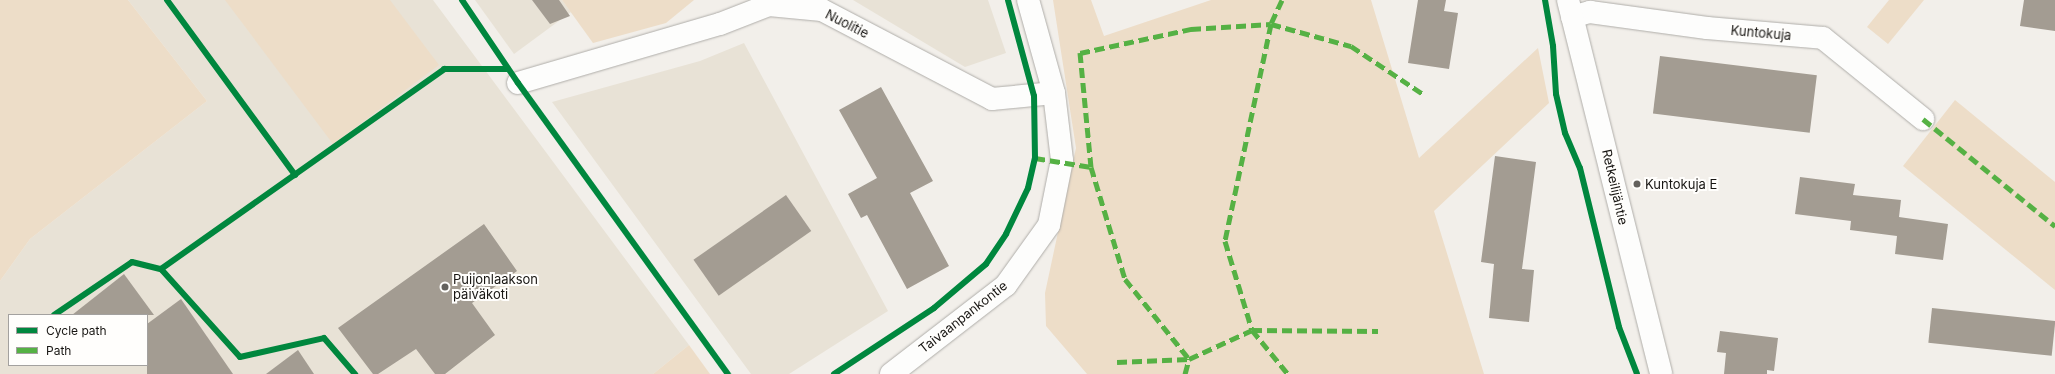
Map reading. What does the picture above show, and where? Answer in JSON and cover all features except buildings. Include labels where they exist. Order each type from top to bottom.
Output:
[{"type":"street","name":"Taivaanpankontie","points":[[891,374],[1006,286],[1049,225],[1062,160],[1054,93],[1028,0]]},
{"type":"street","name":"Nuolitie","points":[[518,84],[720,24],[769,5],[822,10],[992,99],[1054,93]]},
{"type":"street","name":"Kuntokuja","points":[[1570,8],[1707,28],[1824,38],[1923,119]]},
{"type":"street","name":"Retkeilijäntie","points":[[1570,8],[1661,374]]},
{"type":"shaded area","points":[[0,0],[128,0],[207,101],[30,239],[0,281]]},
{"type":"shaded area","points":[[128,0],[433,0],[689,345],[653,374],[0,374],[0,281],[30,239],[207,101]]},
{"type":"shaded area","points":[[225,0],[390,0],[439,65],[333,144]]},
{"type":"shaded area","points":[[475,0],[562,0],[571,12],[514,54]]},
{"type":"shaded area","points":[[562,0],[694,0],[666,23],[593,43]]},
{"type":"shaded area","points":[[853,0],[988,0],[1006,53],[965,67]]},
{"type":"shaded area","points":[[1053,0],[1091,0],[1104,36],[1211,0],[1371,0],[1419,158],[1538,48],[1549,103],[1434,211],[1484,374],[1087,374],[1046,326],[1045,293],[1076,148]]},
{"type":"shaded area","points":[[1889,0],[1924,0],[1888,44],[1867,27]]},
{"type":"shaded area","points":[[744,43],[888,311],[789,374],[751,374],[552,102],[700,61]]},
{"type":"shaded area","points":[[1955,100],[2055,182],[2055,290],[1903,166]]},
{"type":"shaded area","points":[[689,345],[710,374],[653,374]]},
{"type":"marked path","points":[[1282,0],[1271,24],[1351,46],[1423,94]]},
{"type":"marked path","points":[[1035,158],[1091,167],[1080,53],[1191,29],[1271,24],[1225,241],[1252,330],[1288,374]]},
{"type":"marked path","points":[[1923,119],[2055,226]]},
{"type":"marked path","points":[[1091,167],[1125,279],[1189,359]]},
{"type":"marked path","points":[[1117,362],[1189,359],[1252,330],[1378,331]]},
{"type":"marked path","points":[[1185,374],[1189,359]]},
{"type":"cycle path","points":[[167,0],[295,175]]},
{"type":"cycle path","points":[[462,0],[518,83],[728,374]]},
{"type":"cycle path","points":[[834,374],[934,308],[986,264],[1006,234],[1028,188],[1035,158],[1034,96],[1008,0]]},
{"type":"cycle path","points":[[1545,0],[1553,46],[1556,94],[1565,133],[1580,168],[1619,327],[1637,374]]},
{"type":"cycle path","points":[[161,269],[444,69],[508,69]]},
{"type":"cycle path","points":[[55,314],[132,262],[161,269],[240,357],[324,338],[355,374]]},
{"type":"place","name":"Kuntokuja E","points":[[1637,184]]},
{"type":"place","name":"Puijonlaakson päiväkoti","points":[[445,287]]}]
